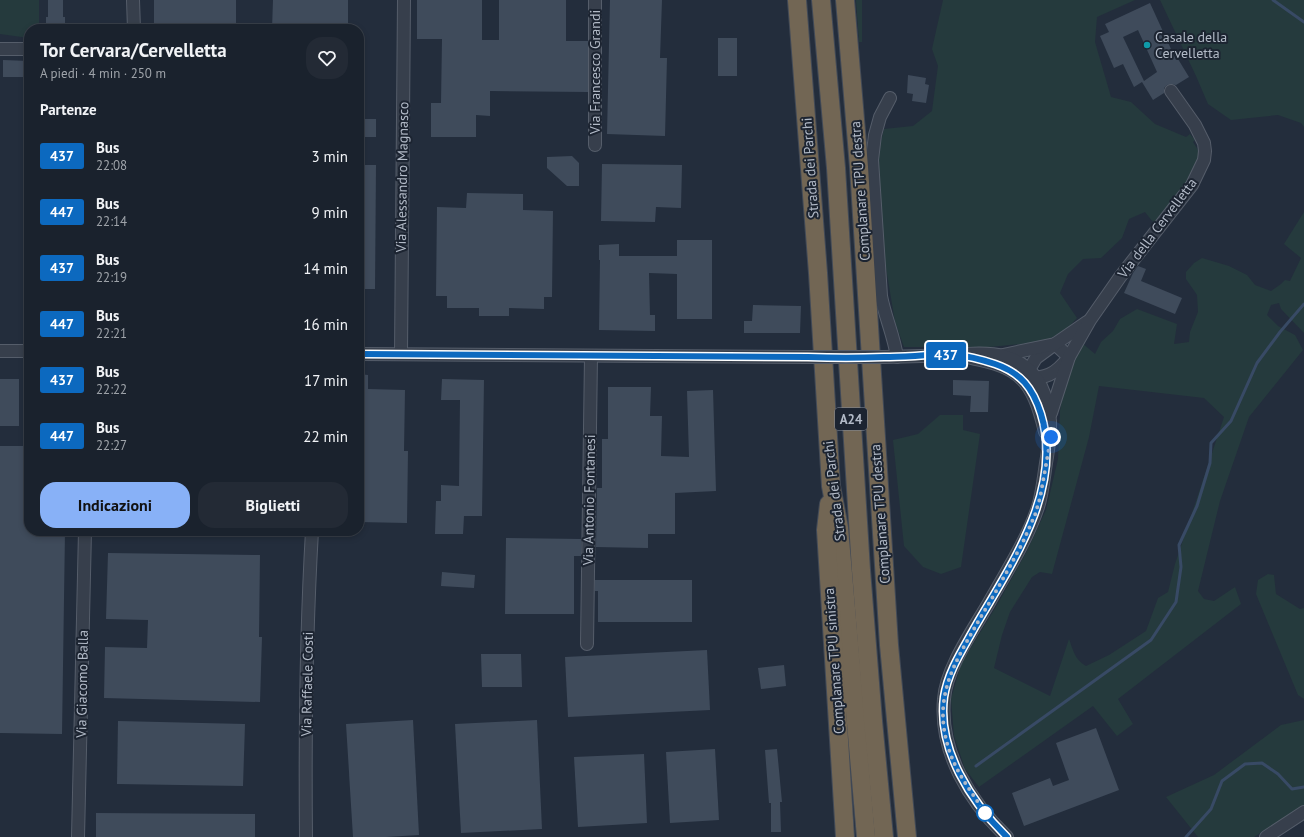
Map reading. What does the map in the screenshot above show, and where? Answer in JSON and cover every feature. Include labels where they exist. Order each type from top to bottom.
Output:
[{"type":"highway","name":"Strada dei Parchi","points":[[797,0],[818,273],[830,486],[839,528],[866,837]]},
{"type":"highway","name":"Strada dei Parchi","points":[[821,0],[836,168],[861,570],[884,837]]},
{"type":"highway","name":"Complanare TPU destra","points":[[844,0],[859,167],[889,637],[907,837]]},
{"type":"highway","name":"Complanare TPU sinistra","points":[[830,486],[826,530],[846,837]]},
{"type":"street","points":[[133,0],[134,24]]},
{"type":"street","name":"Via Alessandro Magnasco","points":[[401,354],[404,0]]},
{"type":"street","name":"Via Francesco Grandi","points":[[595,0],[595,144]]},
{"type":"street","points":[[0,49],[24,49]]},
{"type":"street","name":"Via della Cervelletta","points":[[1069,357],[1090,320],[1120,277],[1192,185],[1204,160],[1204,142],[1196,125],[1171,91]]},
{"type":"street","points":[[890,98],[880,117],[875,135],[872,160],[881,296],[884,311],[895,340],[897,357]]},
{"type":"street","points":[[1047,457],[1046,437],[1041,415],[1031,391],[1029,376],[1036,358],[1090,320]]},
{"type":"street","points":[[364,354],[897,357],[984,353],[1003,355],[1055,344]]},
{"type":"street","points":[[1055,344],[1069,357]]},
{"type":"street","points":[[0,351],[24,351]]},
{"type":"street","points":[[957,355],[994,364],[1029,376],[1048,375],[1059,369],[1069,357]]},
{"type":"street","points":[[1003,355],[1014,360],[1046,396],[1050,416],[1051,437],[1040,498],[1028,532],[955,662],[947,685],[943,714],[945,730],[952,758],[974,797],[990,819],[1007,837]]},
{"type":"street","name":"Via Antonio Fontanesi","points":[[587,644],[591,356]]},
{"type":"street","points":[[1050,416],[1069,357]]},
{"type":"street","name":"Via Giacomo Balla","points":[[78,837],[86,536]]},
{"type":"street","name":"Via Raffaele Costi","points":[[306,837],[309,574],[312,536]]},
{"type":"street","points":[[1266,837],[1304,812]]},
{"type":"green space","points":[[0,0],[39,0],[39,24],[24,24],[24,37],[0,34]]},
{"type":"green space","points":[[856,0],[862,0],[862,42],[859,42]]},
{"type":"green space","points":[[943,0],[1135,0],[1097,17],[1095,42],[1111,97],[1131,102],[1155,124],[1186,137],[1190,134],[1195,140],[1193,142],[1200,153],[1197,169],[1160,221],[1153,222],[1145,212],[1129,219],[1122,238],[1101,258],[1083,259],[1068,274],[1060,293],[1077,318],[1065,331],[1043,342],[989,347],[904,347],[895,322],[883,250],[877,158],[884,129],[913,126],[932,111],[938,66],[932,49]]},
{"type":"green space","points":[[1160,0],[1304,0],[1304,127],[1301,123],[1278,115],[1231,120],[1208,104]]},
{"type":"green space","points":[[1304,212],[1304,333],[1281,309],[1279,303],[1271,305],[1267,315],[1278,326],[1295,335],[1303,350],[1249,417],[1220,501],[1198,591],[1204,599],[1214,601],[1235,587],[1241,604],[1118,699],[1133,724],[1117,736],[1093,706],[979,787],[965,769],[954,736],[951,699],[961,664],[997,605],[1027,551],[1046,510],[1058,459],[1060,411],[1065,382],[1082,343],[1095,354],[1101,342],[1113,331],[1120,319],[1137,309],[1177,324],[1174,344],[1189,342],[1190,332],[1198,312],[1197,295],[1186,279],[1186,272],[1194,263],[1202,258],[1229,266],[1247,275],[1255,285],[1271,291],[1285,280],[1290,281],[1301,258],[1284,244]],"holes":[[[1099,386],[1204,398],[1224,417],[1175,564],[1168,592],[1158,598],[1146,631],[1109,655],[1086,666],[1077,658],[1069,639],[1050,696],[994,668],[1002,635],[1010,612],[1032,577],[1040,572],[1052,574],[1089,437]]]},
{"type":"green space","points":[[940,415],[963,415],[963,430],[980,434],[961,567],[941,574],[923,567],[904,546],[893,440],[918,434]]},
{"type":"green space","points":[[1268,574],[1274,575],[1276,594],[1300,609],[1304,608],[1304,699],[1298,695],[1256,594],[1258,580]]},
{"type":"green space","points":[[1304,720],[1304,805],[1254,837],[1198,837],[1166,797],[1214,775],[1281,725]]},
{"type":"building","points":[[48,0],[63,0],[63,17],[65,17],[65,24],[46,24],[46,17],[48,17]]},
{"type":"building","points":[[154,0],[236,0],[236,24],[154,24]]},
{"type":"building","points":[[273,0],[348,0],[348,24],[272,24]]},
{"type":"building","points":[[417,0],[482,0],[482,40],[499,40],[499,0],[566,0],[566,41],[588,41],[588,92],[490,91],[490,116],[476,115],[476,137],[431,137],[431,103],[441,103],[442,39],[417,39]]},
{"type":"building","points":[[610,0],[662,0],[660,58],[667,58],[665,136],[607,134]]},
{"type":"building","points":[[1150,3],[1176,60],[1178,59],[1189,77],[1176,85],[1167,85],[1164,88],[1164,93],[1153,100],[1142,82],[1134,87],[1123,64],[1114,68],[1100,36],[1109,32],[1105,24]],"holes":[[[1138,30],[1157,72],[1144,81],[1123,37]]]},
{"type":"building","points":[[718,38],[737,38],[737,76],[718,76]]},
{"type":"building","points":[[3,60],[24,61],[24,77],[3,77]]},
{"type":"building","points":[[908,75],[926,78],[925,84],[929,85],[926,103],[912,101],[913,94],[907,93]]},
{"type":"building","points":[[364,119],[376,119],[376,137],[364,137]]},
{"type":"building","points":[[572,156],[579,163],[579,186],[567,186],[547,168],[547,157]]},
{"type":"building","points":[[602,164],[682,165],[681,208],[656,207],[655,222],[601,221]]},
{"type":"building","points":[[364,165],[376,165],[375,289],[364,289]]},
{"type":"building","points":[[467,193],[523,194],[523,210],[553,211],[552,297],[544,297],[544,309],[509,308],[509,316],[479,316],[479,308],[447,308],[447,296],[436,296],[437,207],[466,208]]},
{"type":"building","points":[[677,240],[712,240],[712,319],[677,319],[677,274],[649,273],[650,315],[655,315],[655,331],[599,330],[599,245],[619,244],[619,256],[677,256]]},
{"type":"building","points":[[1138,266],[1146,269],[1141,281],[1182,298],[1175,314],[1124,293],[1133,273]]},
{"type":"building","points":[[753,305],[801,306],[800,333],[744,333],[744,321],[752,321]]},
{"type":"building","points":[[364,375],[368,375],[368,389],[405,390],[404,451],[408,451],[407,523],[364,522]]},
{"type":"building","points":[[0,379],[19,379],[19,426],[0,426]]},
{"type":"building","points":[[442,379],[484,380],[482,516],[464,516],[463,534],[435,534],[436,501],[441,501],[441,485],[459,486],[460,400],[441,400]]},
{"type":"building","points":[[953,380],[989,381],[988,412],[970,412],[971,396],[953,395]]},
{"type":"building","points":[[608,387],[651,387],[650,416],[662,416],[661,456],[689,457],[687,391],[713,390],[716,491],[675,493],[675,534],[648,534],[648,548],[596,547],[597,488],[602,488],[602,439],[608,439]]},
{"type":"building","points":[[0,446],[24,446],[24,536],[65,536],[62,734],[0,733]]},
{"type":"building","points":[[506,538],[581,539],[581,556],[574,556],[574,614],[505,614]]},
{"type":"building","points":[[108,553],[260,555],[259,637],[262,637],[260,702],[104,698],[105,647],[147,648],[148,620],[106,619]]},
{"type":"building","points":[[442,572],[475,575],[474,588],[441,586]]},
{"type":"building","points":[[595,580],[692,580],[692,622],[598,622],[598,591],[595,591]]},
{"type":"building","points":[[707,650],[710,710],[568,717],[565,657]]},
{"type":"building","points":[[481,654],[521,654],[522,687],[482,687]]},
{"type":"building","points":[[784,665],[786,686],[761,689],[758,668]]},
{"type":"building","points":[[413,720],[419,835],[353,837],[346,724]]},
{"type":"building","points":[[537,720],[542,829],[461,833],[455,724]]},
{"type":"building","points":[[118,721],[245,724],[243,786],[117,784]]},
{"type":"building","points":[[1096,728],[1119,790],[1024,826],[1012,793],[1050,778],[1053,786],[1069,780],[1056,743]]},
{"type":"building","points":[[715,749],[719,820],[670,823],[666,752]]},
{"type":"building","points":[[777,749],[782,802],[780,802],[781,832],[771,832],[771,803],[769,803],[765,750]]},
{"type":"building","points":[[644,754],[647,823],[578,827],[574,757]]},
{"type":"building","points":[[96,813],[255,814],[255,837],[96,837]]},
{"type":"waterway","points":[[1273,0],[1304,22]]},
{"type":"waterway","points":[[976,766],[1151,640],[1176,602],[1181,567],[1179,545],[1197,506],[1210,463],[1211,443],[1231,421],[1257,363],[1280,332],[1304,304]]},
{"type":"waterway","points":[[1186,837],[1211,809],[1222,781],[1245,764],[1262,763],[1278,774],[1292,789],[1304,787]]},
{"type":"bus line","name":"437","points":[[364,354],[807,357],[957,355],[994,364],[1015,372],[1031,391],[1041,415],[1046,437],[1046,469],[1040,498],[1035,515],[1022,544],[955,662],[947,685],[943,714],[945,730],[952,758],[966,785],[990,819],[1007,837]]},
{"type":"place","name":"Casale della Cervelletta","points":[[1147,45]]},
{"type":"route","points":[[985,813],[966,785],[952,758],[945,730],[943,714],[944,698],[955,662],[1022,544],[1031,524],[1040,498],[1051,437]]}]
